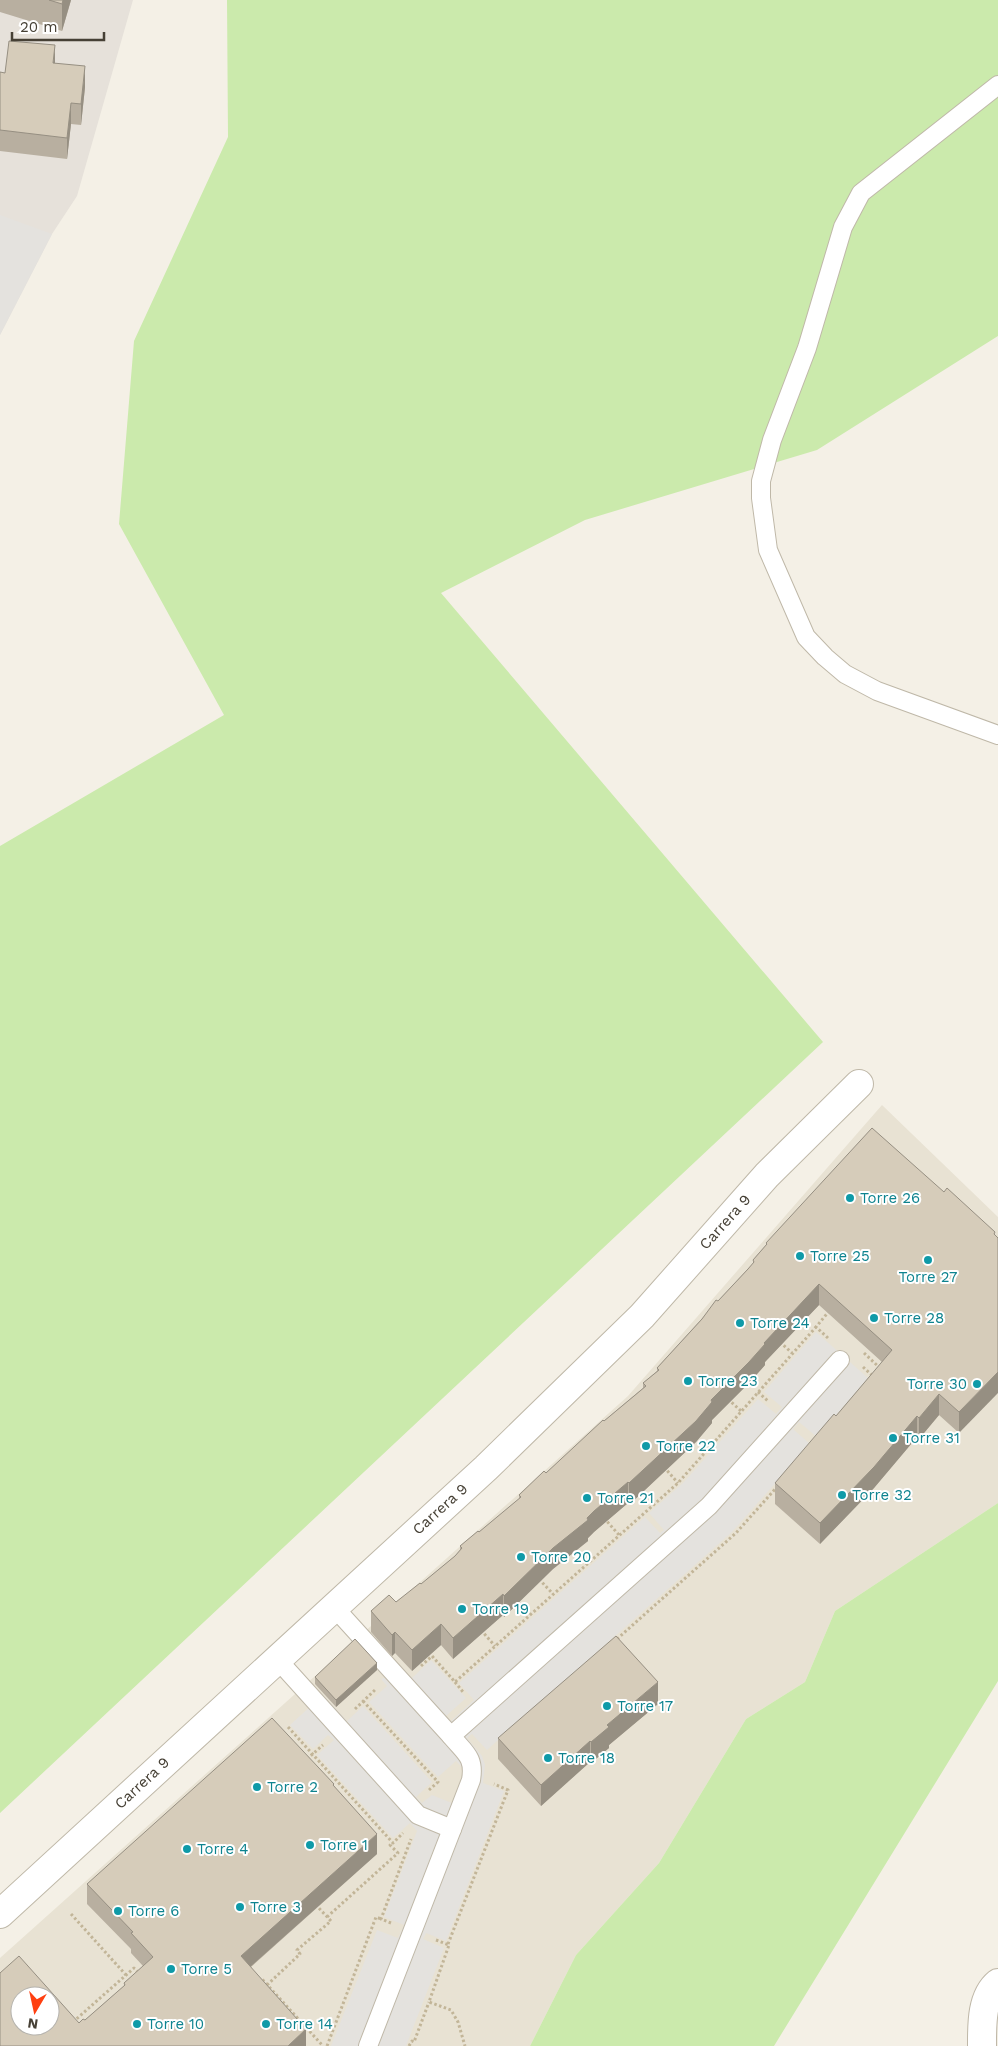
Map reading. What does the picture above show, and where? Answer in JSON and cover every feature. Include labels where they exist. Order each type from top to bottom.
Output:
[{"type":"street","name":"Carrera 9","points":[[0,1914],[486,1468],[642,1316],[767,1175],[859,1084]]},
{"type":"street","points":[[982,2046],[982,2025],[987,1998],[993,1987],[998,1983]]},
{"type":"lane","points":[[998,85],[861,193],[843,227],[807,348],[772,440],[761,481],[761,498],[768,550],[806,637],[825,657],[845,674],[877,691],[998,734]]},
{"type":"lane","points":[[451,1736],[709,1506],[840,1360]]},
{"type":"lane","points":[[334,1607],[451,1736],[471,1760],[473,1768],[471,1780],[368,2046]]},
{"type":"lane","points":[[277,1659],[418,1815],[452,1829]]},
{"type":"path","points":[[455,1682],[678,1483],[834,1306]]},
{"type":"path","points":[[816,1327],[834,1343]]},
{"type":"path","points":[[778,1340],[792,1353]]},
{"type":"path","points":[[861,1351],[886,1374]]},
{"type":"path","points":[[860,1365],[873,1376],[868,1383]]},
{"type":"path","points":[[758,1392],[787,1419]]},
{"type":"path","points":[[727,1398],[741,1411]]},
{"type":"path","points":[[661,1464],[678,1483]]},
{"type":"path","points":[[614,1642],[736,1533],[780,1483]]},
{"type":"path","points":[[603,1517],[620,1535]]},
{"type":"path","points":[[536,1576],[553,1594]]},
{"type":"path","points":[[479,1627],[495,1646]]},
{"type":"path","points":[[427,1651],[465,1694]]},
{"type":"path","points":[[306,1760],[331,1738],[344,1718],[384,1682],[412,1674],[432,1656]]},
{"type":"path","points":[[288,1727],[393,1843]]},
{"type":"path","points":[[448,1944],[508,1790],[488,1781]]},
{"type":"path","points":[[358,1817],[364,1812]]},
{"type":"path","points":[[327,1917],[398,1853],[390,1845],[409,1828]]},
{"type":"path","points":[[267,1984],[300,1954],[297,1950],[331,1921],[315,1904]]},
{"type":"path","points":[[71,1914],[126,1975]]},
{"type":"path","points":[[327,2046],[376,1917],[381,1919]]},
{"type":"path","points":[[67,2028],[134,1968],[140,1975]]},
{"type":"path","points":[[253,1973],[259,1980],[261,1978],[267,1984],[323,2046]]},
{"type":"path","points":[[252,1987],[259,1980]]},
{"type":"path","points":[[409,2046],[412,2041],[414,2042],[429,2002]]},
{"type":"path","points":[[91,2006],[97,2012]]},
{"type":"path","points":[[68,2014],[74,2022]]},
{"type":"shaded area","points":[[0,0],[133,0],[77,196],[52,234],[0,335]]},
{"type":"shaded area","points":[[0,215],[52,234],[0,335]]},
{"type":"shaded area","points":[[882,1105],[998,1217],[998,1503],[835,1611],[805,1682],[746,1719],[659,1863],[576,1955],[530,2046],[0,2046],[0,1958],[628,1396]]},
{"type":"shaded area","points":[[816,1332],[868,1378],[817,1437],[799,1422],[793,1429],[810,1444],[732,1532],[487,1750],[472,1734],[467,1738],[482,1756],[485,1765],[483,1783],[504,1791],[446,1941],[426,1933],[423,1939],[444,1948],[406,2046],[331,2046],[377,1930],[398,1938],[404,1925],[384,1917],[417,1831],[410,1823],[393,1838],[317,1755],[334,1740],[328,1735],[313,1749],[290,1725],[323,1695],[347,1721],[363,1706],[432,1782],[416,1797],[422,1803],[432,1795],[452,1803],[463,1774],[462,1767],[456,1761],[438,1777],[369,1702],[387,1686],[381,1679],[404,1670],[412,1678],[431,1660],[466,1698],[446,1716],[451,1721],[474,1700],[459,1683],[645,1517],[660,1533],[664,1530],[649,1513],[683,1483],[758,1399],[776,1414],[782,1407],[764,1392]]},
{"type":"green space","points":[[227,0],[998,0],[998,336],[817,450],[585,520],[441,593],[823,1042],[0,1813],[0,846],[224,715],[119,524],[134,341],[228,137]]},
{"type":"green space","points":[[998,1503],[998,1681],[774,2046],[530,2046],[576,1955],[659,1863],[746,1719],[805,1682],[835,1611]]},
{"type":"building","points":[[49,0],[63,0],[62,4]]},
{"type":"building","points":[[9,41],[55,45],[53,63],[85,66],[81,104],[71,103],[67,138],[0,130],[0,72],[5,73]]},
{"type":"building","points":[[872,1128],[944,1192],[947,1188],[995,1232],[994,1234],[998,1238],[998,1372],[959,1412],[939,1394],[919,1418],[917,1416],[874,1467],[820,1523],[775,1483],[834,1414],[836,1416],[892,1350],[819,1284],[764,1343],[749,1362],[711,1400],[712,1402],[696,1421],[629,1483],[594,1511],[587,1518],[588,1520],[553,1548],[504,1596],[503,1594],[453,1638],[441,1624],[412,1650],[395,1632],[392,1635],[371,1611],[389,1595],[396,1602],[421,1584],[455,1556],[462,1548],[460,1546],[521,1497],[519,1495],[544,1471],[546,1473],[603,1420],[646,1386],[643,1383],[659,1370],[657,1368],[702,1319],[716,1300],[718,1301],[754,1262],[753,1260],[766,1243]]},
{"type":"building","points":[[616,1636],[658,1682],[541,1785],[498,1738]]},
{"type":"building","points":[[355,1639],[377,1663],[336,1700],[315,1677]]},
{"type":"building","points":[[272,1718],[334,1784],[377,1834],[241,1956],[306,2029],[288,2046],[0,2046],[0,1973],[19,1956],[46,1986],[10,1986],[10,2036],[60,2036],[60,2002],[79,2023],[83,2019],[85,2020],[125,1985],[124,1983],[153,1957],[131,1933],[133,1932],[87,1884]]},
{"type":"place","name":"Torre 26","points":[[850,1198]]},
{"type":"place","name":"Torre 25","points":[[800,1256]]},
{"type":"place","name":"Torre 27","points":[[928,1260]]},
{"type":"place","name":"Torre 28","points":[[874,1318]]},
{"type":"place","name":"Torre 24","points":[[740,1323]]},
{"type":"place","name":"Torre 23","points":[[688,1381]]},
{"type":"place","name":"Torre 30","points":[[977,1384]]},
{"type":"place","name":"Torre 31","points":[[893,1438]]},
{"type":"place","name":"Torre 22","points":[[646,1446]]},
{"type":"place","name":"Torre 32","points":[[842,1495]]},
{"type":"place","name":"Torre 21","points":[[587,1498]]},
{"type":"place","name":"Torre 20","points":[[521,1557]]},
{"type":"place","name":"Torre 19","points":[[462,1609]]},
{"type":"place","name":"Torre 17","points":[[607,1706]]},
{"type":"place","name":"Torre 18","points":[[548,1758]]},
{"type":"place","name":"Torre 2","points":[[257,1787]]},
{"type":"place","name":"Torre 1","points":[[310,1845]]},
{"type":"place","name":"Torre 4","points":[[187,1849]]},
{"type":"place","name":"Torre 3","points":[[240,1907]]},
{"type":"place","name":"Torre 6","points":[[118,1911]]},
{"type":"place","name":"Torre 5","points":[[171,1969]]},
{"type":"place","name":"Torre 10","points":[[137,2024]]},
{"type":"place","name":"Torre 14","points":[[266,2024]]}]
